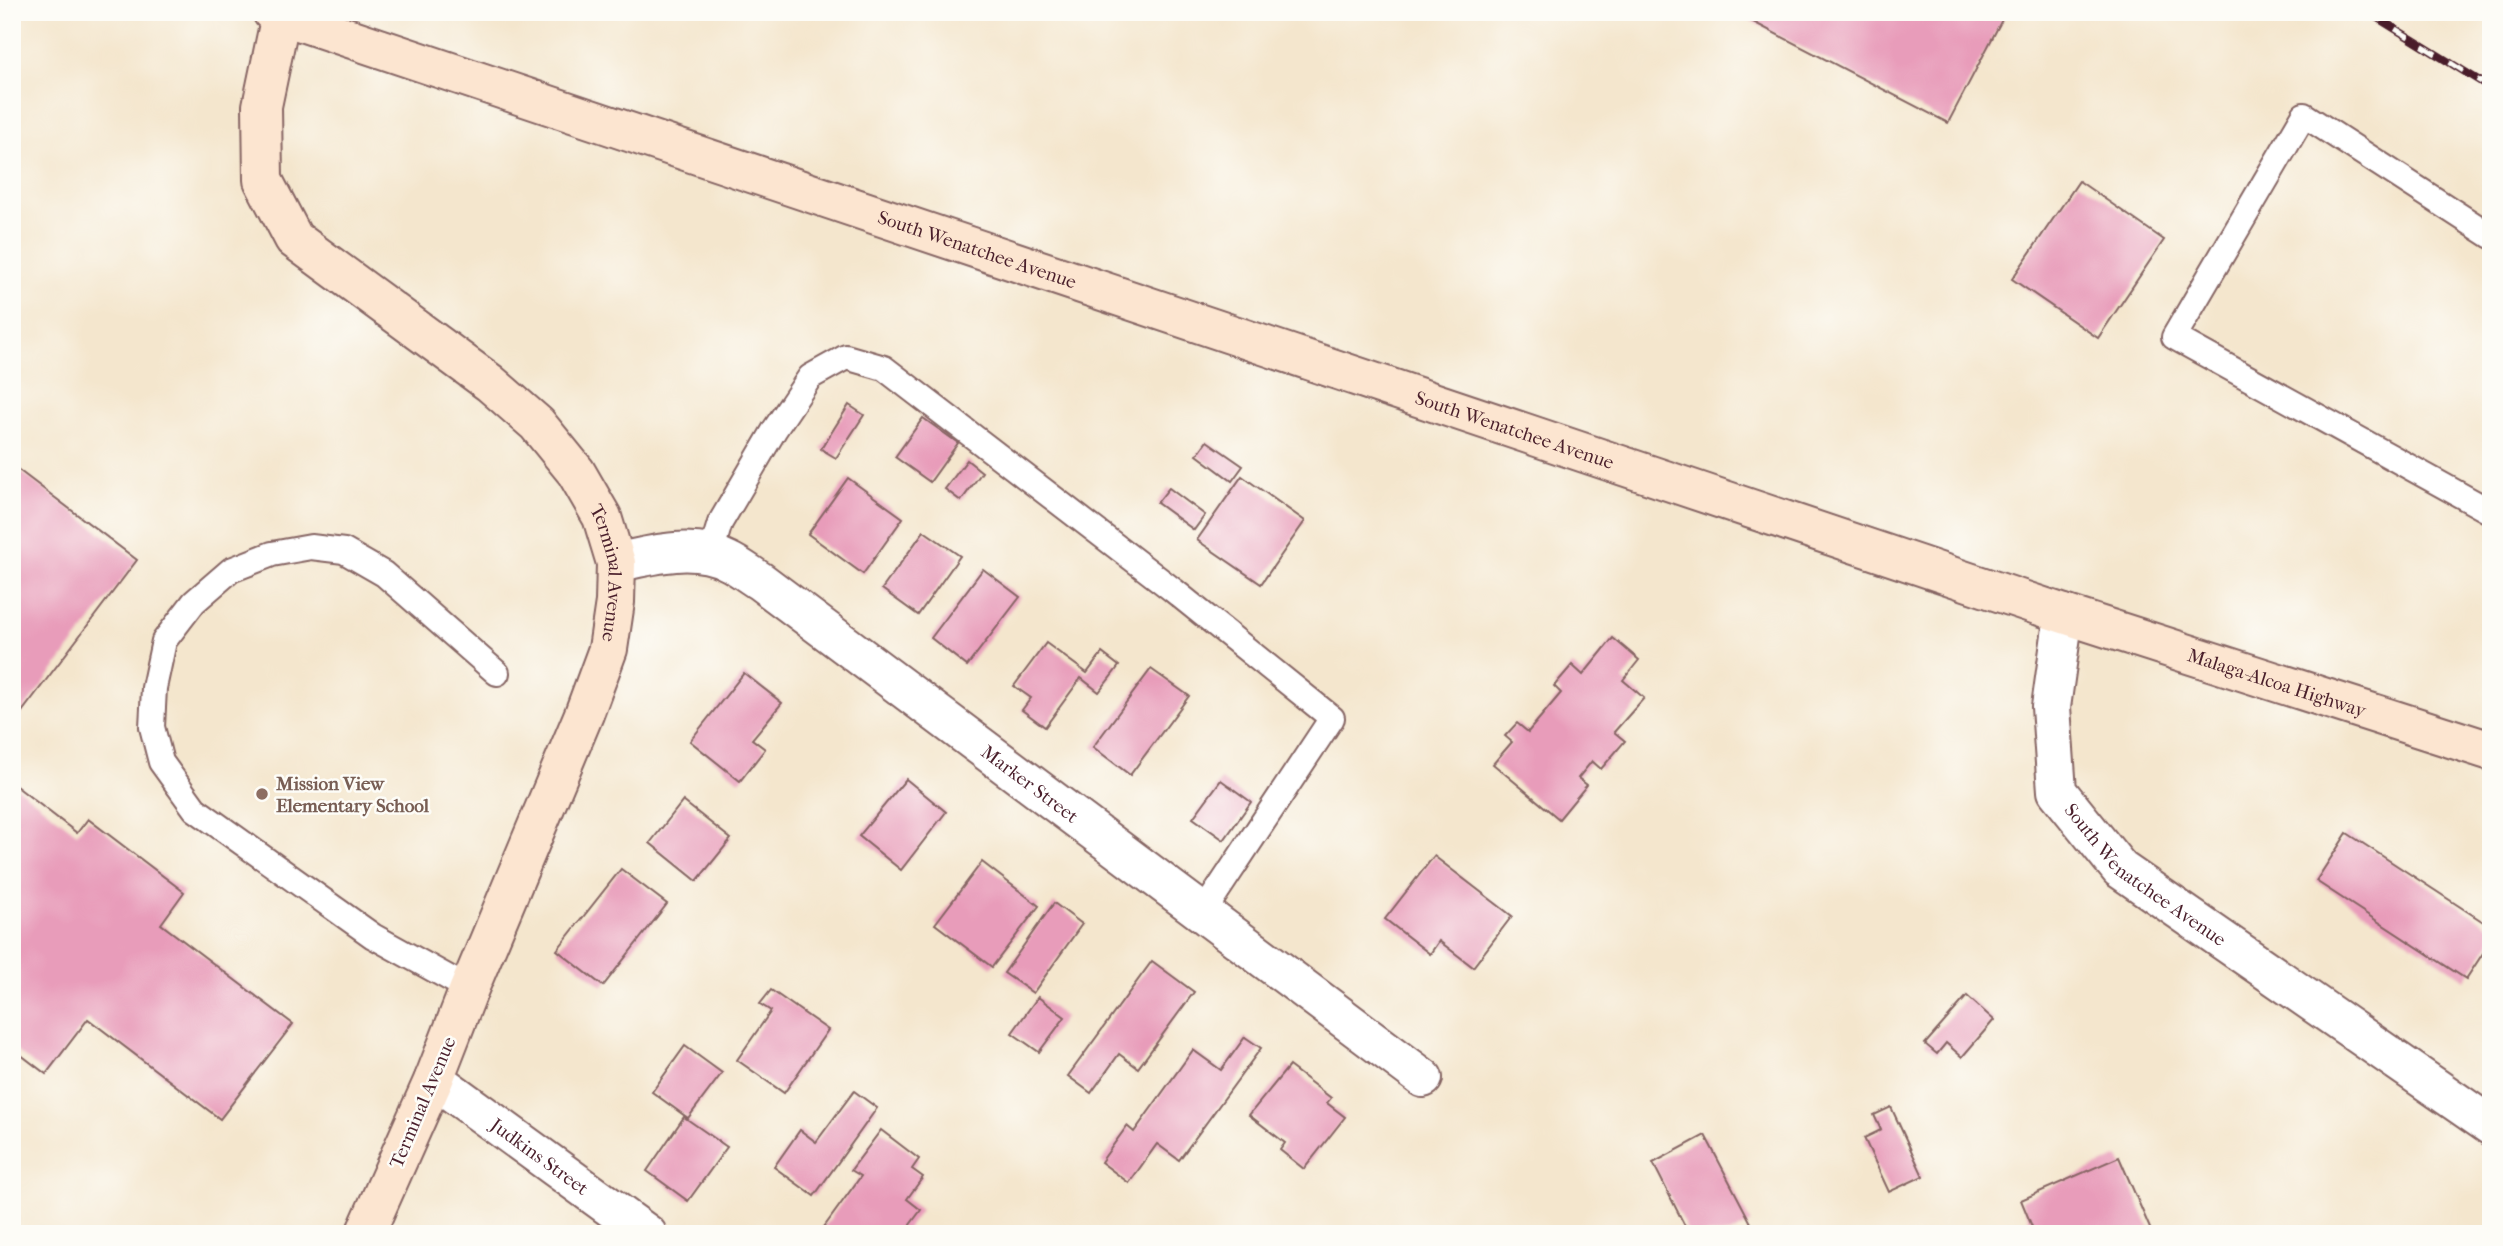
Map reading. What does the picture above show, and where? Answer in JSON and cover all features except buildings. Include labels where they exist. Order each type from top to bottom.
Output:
[{"type":"main road","name":"Terminal Avenue","points":[[276,14],[262,106],[263,180],[294,239],[490,383],[537,424],[576,472],[602,517],[616,563],[615,602],[607,649],[584,715],[434,1079],[365,1234]]},
{"type":"main road","name":"South Wenatchee Avenue","points":[[276,14],[2064,614]]},
{"type":"main road","name":"Malaga-Alcoa Highway","points":[[2064,614],[2491,751]]},
{"type":"street","name":"Marker Street","points":[[616,563],[659,553],[693,552],[726,559],[760,581],[1423,1078]]},
{"type":"street","name":"South Wenatchee Avenue","points":[[2064,614],[2051,707],[2057,791],[2120,869],[2491,1126]]},
{"type":"street","name":"Judkins Street","points":[[434,1079],[647,1234]]},
{"type":"lane","points":[[2491,236],[2304,115],[2174,337],[2491,512]]},
{"type":"lane","points":[[710,556],[720,523],[775,429],[810,377],[846,357],[884,368],[1172,590],[1332,718],[1202,914]]},
{"type":"lane","points":[[469,989],[373,936],[195,809],[161,762],[152,727],[154,688],[164,641],[194,602],[231,570],[272,554],[311,547],[344,551],[384,574],[497,673]]},
{"type":"railway","points":[[2368,12],[2491,88]]},
{"type":"place","name":"Mission View Elementary School","points":[[262,794]]}]
